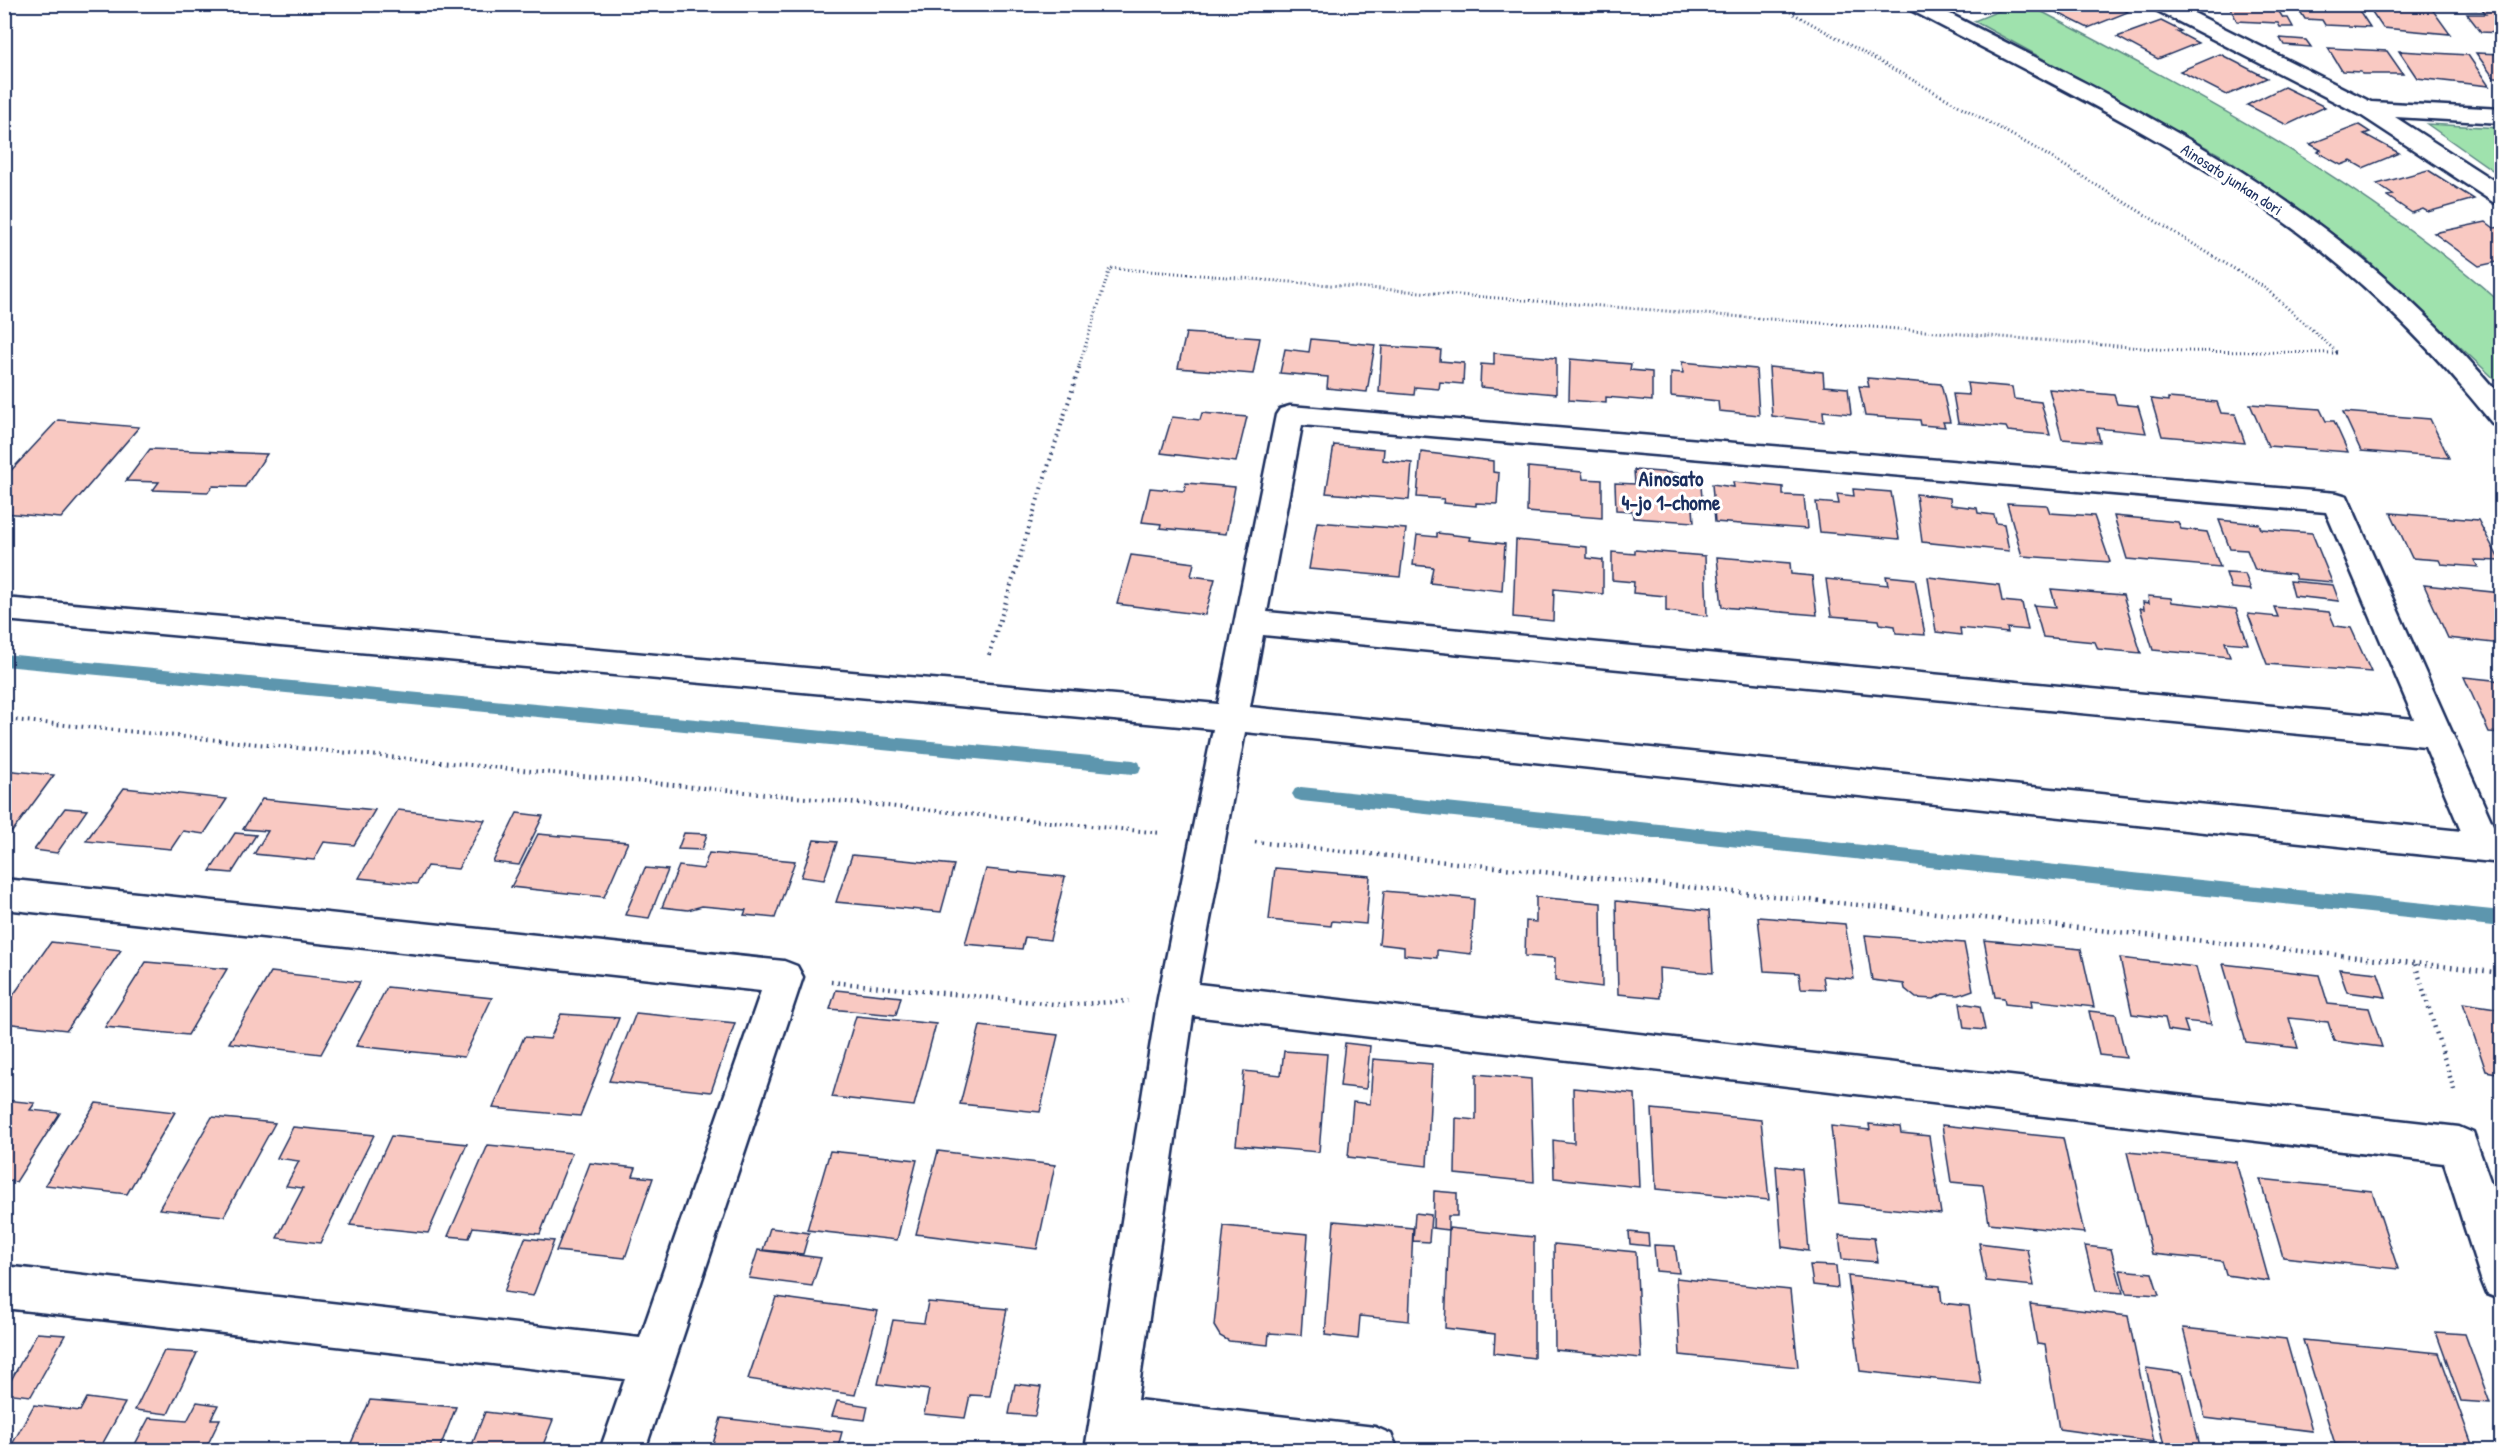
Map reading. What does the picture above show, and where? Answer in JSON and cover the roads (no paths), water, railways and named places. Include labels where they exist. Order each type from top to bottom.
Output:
[{"type":"street","name":"Ainosato junkan dori","points":[[1914,4],[1947,12],[2172,140],[2235,178],[2301,223],[2367,276],[2420,325],[2476,384],[2502,417]]},
{"type":"street","points":[[2159,4],[2367,109],[2502,197]]},
{"type":"street","points":[[2367,109],[2502,116]]},
{"type":"street","points":[[1375,1450],[1109,1435],[1177,998],[1290,415],[2337,503],[2437,734],[2494,849]]},
{"type":"street","points":[[4,609],[1230,719],[2494,849]]},
{"type":"street","points":[[1249,622],[2437,734]]},
{"type":"street","points":[[4,894],[784,977],[623,1450]]},
{"type":"street","points":[[1177,998],[2459,1146],[2502,1279]]},
{"type":"street","points":[[4,1287],[654,1361]]},
{"type":"waterway","points":[[4,660],[1133,767]]},
{"type":"waterway","points":[[1301,794],[2502,919]]},
{"type":"district","name":"Ainosato 4-jo 1-chome","points":[[1671,490]]}]
